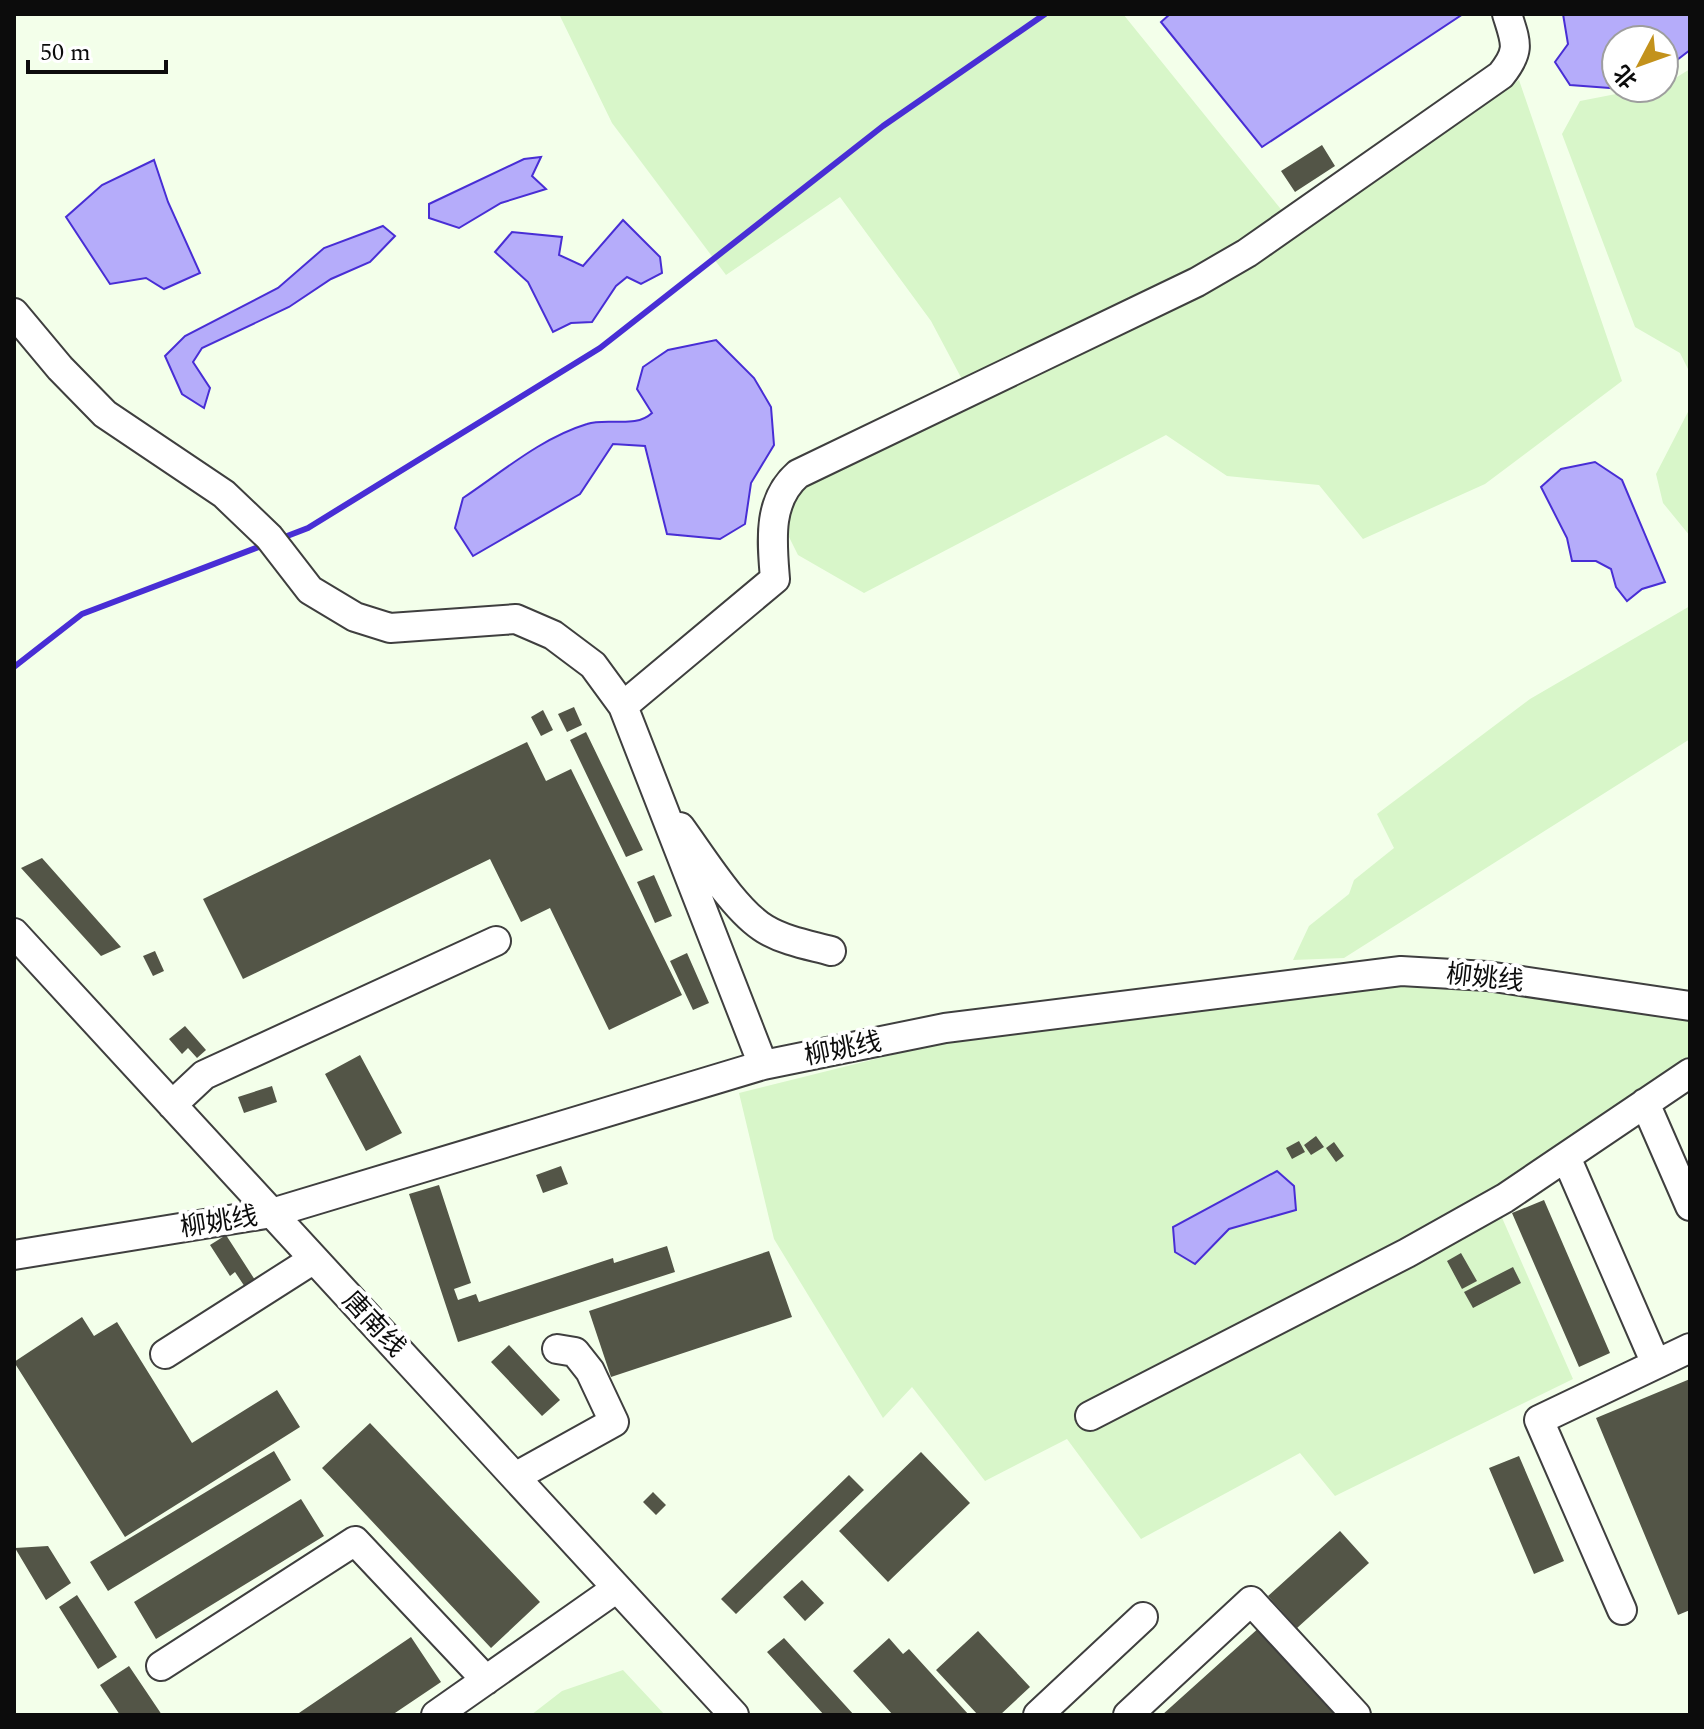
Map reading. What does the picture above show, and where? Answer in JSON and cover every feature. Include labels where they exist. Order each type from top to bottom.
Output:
[{"type":"street","points":[[623,706],[775,579],[772,540],[776,505],[785,485],[798,474],[1197,282],[1247,253],[1501,75],[1513,60],[1517,45],[1507,14]]},
{"type":"street","points":[[14,313],[60,368],[105,414],[224,494],[269,537],[310,590],[355,617],[390,628],[516,619],[553,635],[593,665],[623,706],[763,1065]]},
{"type":"street","points":[[660,801],[746,915],[783,938],[831,951]]},
{"type":"street","name":"唐南线","points":[[14,933],[734,1715]]},
{"type":"street","points":[[172,1105],[204,1075],[496,941]]},
{"type":"street","name":"柳姚线","points":[[14,1255],[272,1213],[763,1065],[945,1028],[1401,971],[1487,976],[1690,1006]]},
{"type":"street","points":[[1090,1416],[1407,1253],[1505,1198],[1690,1073]]},
{"type":"street","points":[[1645,1103],[1690,1206]]},
{"type":"street","points":[[1566,1157],[1656,1364]]},
{"type":"street","points":[[165,1354],[314,1259]]},
{"type":"street","points":[[1622,1610],[1539,1420],[1690,1348]]},
{"type":"street","points":[[515,1477],[614,1422],[590,1371],[575,1352],[557,1349]]},
{"type":"street","points":[[161,1666],[355,1541],[486,1680]]},
{"type":"street","points":[[436,1715],[617,1588]]},
{"type":"street","points":[[1131,1714],[1251,1601],[1356,1715]]},
{"type":"street","points":[[1038,1715],[1143,1617]]},
{"type":"green space","points":[[559,14],[1123,14],[1301,234],[1519,80],[1622,381],[1485,484],[1363,539],[1319,485],[1227,476],[1166,435],[864,593],[798,555],[782,523],[802,488],[973,400],[931,321],[840,197],[726,275],[612,123]]},
{"type":"green space","points":[[1690,69],[1690,373],[1680,353],[1635,327],[1562,134],[1580,101],[1600,97],[1600,104],[1680,104],[1680,75]]},
{"type":"green space","points":[[1690,408],[1690,536],[1663,503],[1656,474]]},
{"type":"green space","points":[[1690,606],[1690,739],[1344,958],[1293,960],[1309,926],[1349,894],[1354,880],[1394,848],[1377,814],[1530,699]]},
{"type":"green space","points":[[1418,983],[1611,1003],[1690,1017],[1690,1062],[1492,1195],[1573,1379],[1335,1496],[1300,1453],[1141,1539],[1067,1439],[985,1481],[912,1387],[883,1418],[774,1239],[739,1093],[972,1035]]},
{"type":"green space","points":[[623,1670],[665,1715],[531,1715],[562,1691]]},
{"type":"shaded area","points":[[1170,14],[1463,14],[1262,147],[1161,22]]},
{"type":"shaded area","points":[[1563,14],[1690,14],[1690,50],[1680,58],[1680,24],[1600,24],[1600,87],[1570,85],[1555,62],[1568,44]]},
{"type":"shaded area","points":[[541,157],[532,176],[546,189],[501,203],[459,228],[429,218],[429,204],[524,159]]},
{"type":"shaded area","points":[[154,160],[168,202],[200,273],[164,289],[146,278],[110,284],[66,217],[102,185]]},
{"type":"shaded area","points":[[623,220],[660,257],[662,273],[641,284],[627,277],[616,286],[592,322],[571,323],[553,332],[528,282],[495,252],[512,232],[562,237],[559,255],[583,266]]},
{"type":"shaded area","points":[[383,226],[395,236],[370,262],[331,279],[289,307],[202,348],[193,362],[210,388],[204,408],[182,394],[165,356],[185,336],[278,288],[324,248]]},
{"type":"shaded area","points":[[716,340],[754,378],[771,407],[774,445],[751,483],[745,524],[720,539],[667,534],[645,446],[613,444],[580,494],[473,556],[455,528],[463,498],[522,456],[570,430],[595,422],[630,422],[645,418],[652,413],[637,389],[643,367],[668,350]]},
{"type":"shaded area","points":[[1595,462],[1622,480],[1665,582],[1642,589],[1627,601],[1616,587],[1611,569],[1596,561],[1572,561],[1567,538],[1541,487],[1561,469]]},
{"type":"shaded area","points":[[1277,1171],[1294,1186],[1296,1210],[1229,1229],[1195,1264],[1175,1252],[1173,1227]]},
{"type":"building","points":[[1322,145],[1335,166],[1295,192],[1281,171]]},
{"type":"building","points":[[574,707],[582,725],[567,732],[558,714]]},
{"type":"building","points":[[543,710],[553,730],[541,736],[531,717]]},
{"type":"building","points":[[586,732],[643,850],[626,857],[570,740]]},
{"type":"building","points":[[527,742],[546,781],[571,769],[682,995],[609,1030],[550,908],[521,922],[490,859],[243,979],[203,899]]},
{"type":"building","points":[[42,858],[121,947],[101,956],[21,868]]},
{"type":"building","points":[[654,875],[672,916],[655,923],[637,882]]},
{"type":"building","points":[[155,951],[164,971],[153,976],[143,956]]},
{"type":"building","points":[[687,953],[709,1003],[693,1010],[670,961]]},
{"type":"building","points":[[185,1026],[206,1050],[197,1058],[188,1048],[182,1054],[169,1039]]},
{"type":"building","points":[[360,1055],[402,1133],[366,1151],[325,1074]]},
{"type":"building","points":[[272,1086],[277,1102],[244,1113],[238,1097]]},
{"type":"building","points":[[1316,1136],[1324,1147],[1311,1155],[1304,1145]]},
{"type":"building","points":[[1299,1141],[1305,1152],[1292,1159],[1286,1148]]},
{"type":"building","points":[[1334,1142],[1344,1156],[1336,1162],[1326,1148]]},
{"type":"building","points":[[561,1166],[568,1184],[543,1193],[536,1175]]},
{"type":"building","points":[[439,1185],[471,1283],[454,1289],[458,1300],[476,1294],[479,1302],[613,1258],[614,1263],[667,1246],[675,1272],[458,1342],[409,1194]]},
{"type":"building","points":[[1544,1200],[1610,1353],[1579,1367],[1512,1213]]},
{"type":"building","points":[[226,1235],[255,1280],[245,1287],[235,1272],[230,1276],[210,1245]]},
{"type":"building","points":[[769,1251],[792,1317],[611,1377],[589,1311]]},
{"type":"building","points":[[1461,1253],[1477,1281],[1462,1289],[1447,1261]]},
{"type":"building","points":[[1513,1267],[1521,1283],[1473,1308],[1464,1292]]},
{"type":"building","points":[[82,1317],[94,1336],[117,1322],[192,1443],[277,1390],[300,1427],[125,1537],[14,1362]]},
{"type":"building","points":[[509,1345],[560,1400],[542,1416],[491,1362]]},
{"type":"building","points":[[1690,1379],[1690,1610],[1678,1615],[1596,1418]]},
{"type":"building","points":[[370,1423],[540,1602],[491,1648],[322,1468]]},
{"type":"building","points":[[274,1451],[291,1480],[108,1591],[90,1562]]},
{"type":"building","points":[[921,1452],[970,1503],[888,1582],[839,1531]]},
{"type":"building","points":[[1519,1456],[1564,1561],[1534,1574],[1489,1468]]},
{"type":"building","points":[[849,1475],[864,1490],[736,1614],[721,1599]]},
{"type":"building","points":[[653,1492],[666,1505],[656,1515],[643,1502]]},
{"type":"building","points":[[301,1499],[324,1536],[156,1639],[134,1602]]},
{"type":"building","points":[[1340,1531],[1369,1563],[1297,1628],[1268,1596]]},
{"type":"building","points":[[48,1546],[71,1583],[46,1600],[15,1548]]},
{"type":"building","points":[[802,1580],[824,1603],[805,1621],[783,1597]]},
{"type":"building","points":[[77,1595],[117,1657],[98,1669],[59,1607]]},
{"type":"building","points":[[1261,1626],[1341,1715],[1162,1715]]},
{"type":"building","points":[[978,1631],[1030,1687],[1000,1715],[978,1715],[936,1670]]},
{"type":"building","points":[[411,1637],[441,1682],[392,1715],[296,1715]]},
{"type":"building","points":[[784,1638],[854,1715],[824,1715],[767,1652]]},
{"type":"building","points":[[889,1638],[903,1654],[909,1649],[969,1715],[893,1715],[853,1671]]},
{"type":"building","points":[[129,1666],[162,1715],[120,1715],[100,1685]]},
{"type":"waterway","points":[[282,538],[308,528],[600,348],[883,126],[1045,14]]},
{"type":"waterway","points":[[14,667],[82,614],[264,545]]}]
